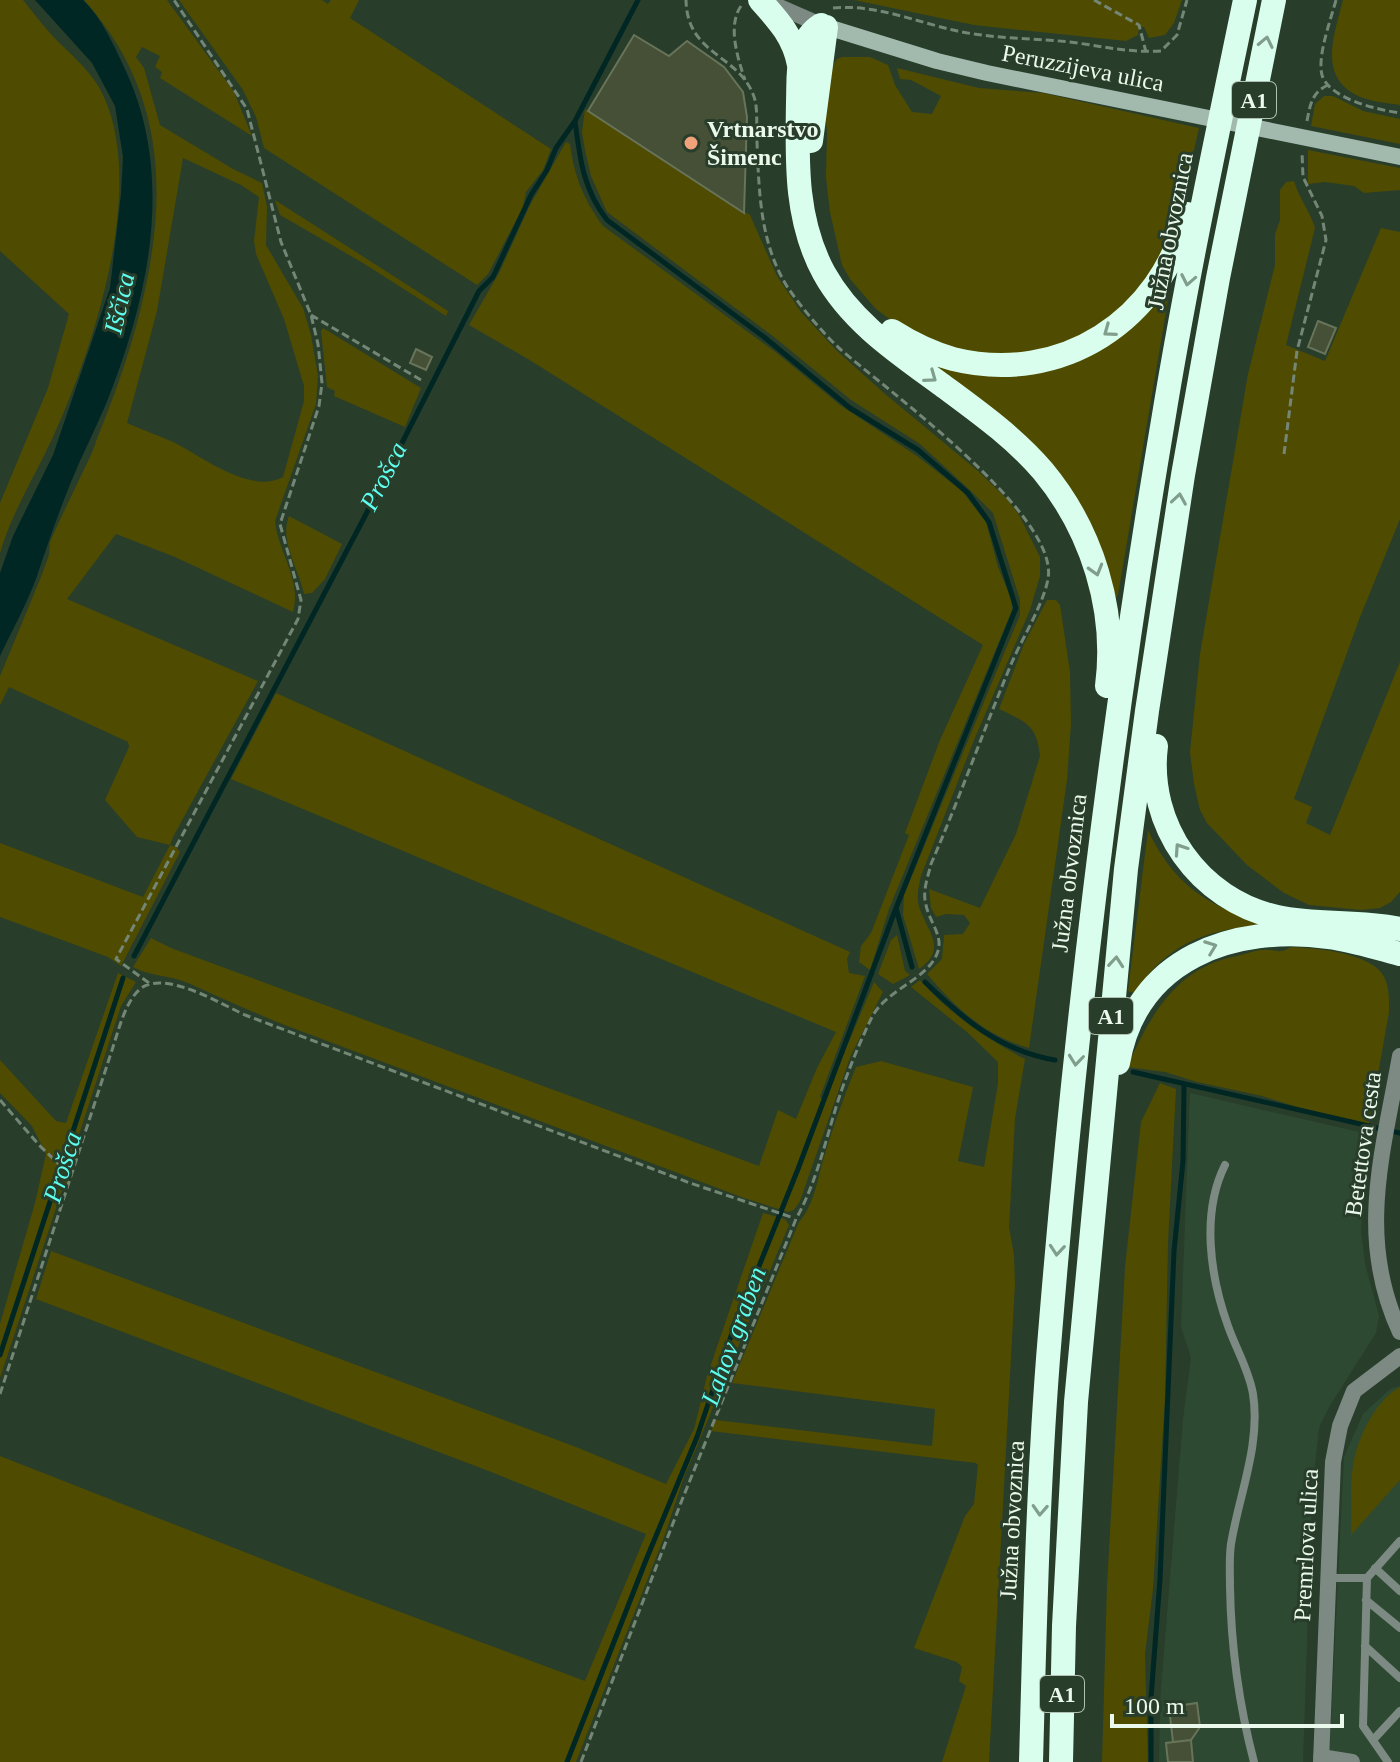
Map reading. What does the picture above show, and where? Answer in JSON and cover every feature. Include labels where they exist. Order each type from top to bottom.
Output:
[{"type":"highway","points":[[762,0],[786,29],[800,66]]},
{"type":"highway","name":"Južna obvoznica","points":[[1031,1762],[1049,1337],[1087,951],[1107,788],[1165,405],[1245,0]]},
{"type":"highway","name":"A1","points":[[1061,1762],[1064,1612],[1076,1402],[1117,949],[1158,632],[1203,356],[1274,0]]},
{"type":"highway","points":[[826,20],[807,38],[802,48],[800,66],[799,192],[809,239],[826,276],[855,316],[1028,455],[1058,492],[1083,533],[1099,578],[1109,638],[1108,680],[1100,748],[1107,788]]},
{"type":"highway","points":[[826,20],[810,157],[812,196],[821,236],[843,280],[869,312],[889,329],[934,353],[983,364],[1032,363],[1075,350],[1104,335],[1139,305],[1162,278],[1176,250],[1193,190],[1208,176]]},
{"type":"highway","points":[[1158,632],[1163,691],[1155,775],[1164,820],[1185,857],[1203,878],[1223,894],[1274,916],[1307,922],[1388,928],[1400,915]]},
{"type":"highway","points":[[1076,1402],[1092,1338],[1120,1054],[1128,1027],[1149,993],[1175,967],[1200,951],[1250,937],[1276,934],[1331,937],[1400,954]]},
{"type":"main road","name":"Peruzzijeva ulica","points":[[826,20],[937,61],[1400,157]]},
{"type":"street","name":"Peruzzijeva ulica","points":[[762,0],[826,20]]},
{"type":"street","name":"Betettova cesta","points":[[1400,1056],[1393,1115],[1385,1140],[1376,1192],[1375,1237],[1378,1267],[1400,1332]]},
{"type":"street","name":"Premrlova ulica","points":[[1321,1760],[1333,1462],[1340,1426],[1354,1391],[1400,1356]]},
{"type":"street","points":[[1321,1760],[1352,1762]]},
{"type":"lane","points":[[1225,1165],[1212,1197],[1212,1258],[1227,1324],[1247,1371],[1255,1415],[1248,1467],[1230,1548],[1230,1621],[1242,1715],[1254,1762]]},
{"type":"lane","points":[[1388,1762],[1363,1726],[1367,1578],[1398,1547]]},
{"type":"lane","points":[[1375,1568],[1400,1591]]},
{"type":"lane","points":[[1328,1578],[1367,1578]]},
{"type":"lane","points":[[1366,1600],[1400,1628]]},
{"type":"lane","points":[[1365,1646],[1400,1678]]},
{"type":"lane","points":[[1373,1740],[1400,1711]]},
{"type":"path","points":[[174,0],[247,109],[281,242],[311,315],[322,383],[319,406],[280,524],[301,600],[298,619],[116,959],[149,983],[185,988],[245,1015],[796,1219]]},
{"type":"path","points":[[686,0],[689,25],[701,43],[729,63],[747,84]]},
{"type":"path","points":[[581,1762],[682,1500],[796,1219],[808,1198],[838,1100],[872,1016],[892,993],[934,962],[940,947],[936,928],[926,907],[924,890],[931,864],[1049,577],[1040,542],[1011,499],[835,345],[788,287],[765,238],[759,196],[755,100],[735,42],[737,12],[746,0]]},
{"type":"path","points":[[1094,0],[1139,25],[1146,52]]},
{"type":"path","points":[[826,20],[852,6],[954,30],[1146,52],[1161,51],[1177,35],[1187,0]]},
{"type":"path","points":[[1336,0],[1321,61],[1322,76],[1328,85],[1363,104],[1400,113]]},
{"type":"path","points":[[1307,122],[1310,103],[1320,89],[1328,85]]},
{"type":"path","points":[[1284,454],[1297,351],[1326,240],[1322,216],[1301,169],[1303,148]]},
{"type":"path","points":[[311,315],[421,380]]},
{"type":"path","points":[[0,1394],[113,1047],[130,1001],[149,983]]},
{"type":"path","points":[[0,1100],[71,1176]]},
{"type":"shaded area","points":[[0,0],[23,0],[93,79],[104,97],[116,135],[119,177],[117,223],[98,316],[68,401],[17,509],[0,553],[0,503],[48,388],[69,314],[0,251]]},
{"type":"shaded area","points":[[84,0],[167,0],[234,92],[252,136],[160,78],[162,72],[155,67],[160,56],[142,47],[136,57],[144,68],[160,125],[262,183],[267,207],[266,245],[303,308],[318,376],[316,404],[275,521],[292,577],[293,612],[175,557],[116,534],[67,599],[258,681],[170,845],[137,837],[105,800],[129,747],[128,742],[9,687],[0,705],[0,676],[41,577],[50,542],[91,456],[124,366],[147,283],[157,197],[155,155],[147,115],[133,75],[113,37]],"holes":[[[183,158],[241,185],[259,197],[254,241],[256,254],[284,319],[304,386],[304,401],[283,477],[271,481],[258,481],[230,473],[173,442],[127,423],[157,311]]]},
{"type":"shaded area","points":[[179,0],[322,0],[328,4],[331,0],[359,0],[350,18],[551,149],[543,170],[526,192],[523,207],[488,274],[477,285],[264,148],[256,117],[243,90]]},
{"type":"shaded area","points":[[854,0],[1182,0],[1174,23],[1165,35],[1149,38],[1144,27],[1139,27],[1138,35],[1126,41],[974,25]]},
{"type":"shaded area","points":[[1343,0],[1400,0],[1400,105],[1363,98],[1348,90],[1339,80],[1332,56]]},
{"type":"shaded area","points":[[842,57],[870,57],[888,65],[895,85],[912,112],[932,114],[941,96],[911,80],[900,79],[897,68],[979,88],[1043,93],[1199,128],[1176,230],[1134,299],[1067,347],[996,358],[914,337],[876,309],[842,265],[830,212],[824,103],[830,69]]},
{"type":"shaded area","points":[[1324,96],[1333,96],[1363,111],[1400,119],[1400,144],[1311,126],[1315,104]]},
{"type":"shaded area","points":[[585,109],[750,215],[777,276],[801,312],[836,350],[1007,499],[1019,515],[1040,557],[1040,576],[1030,610],[974,740],[921,876],[918,902],[934,945],[928,961],[919,969],[903,915],[904,895],[1020,615],[1020,600],[993,513],[920,444],[851,400],[774,337],[607,212],[591,176],[585,150],[582,132]]},
{"type":"shaded area","points":[[566,142],[570,144],[581,187],[603,226],[778,354],[840,405],[917,456],[962,491],[986,522],[998,567],[1011,598],[1012,610],[889,909],[870,970],[859,962],[861,946],[871,933],[909,835],[905,833],[940,740],[983,645],[469,325]]},
{"type":"shaded area","points":[[1308,150],[1400,168],[1400,190],[1364,193],[1354,186],[1325,182],[1308,184]]},
{"type":"shaded area","points":[[1294,181],[1315,228],[1286,345],[1325,361],[1381,228],[1400,232],[1400,519],[1360,617],[1294,799],[1312,807],[1306,823],[1330,835],[1400,662],[1400,892],[1380,908],[1361,910],[1309,905],[1284,893],[1247,865],[1207,823],[1200,810],[1190,752],[1200,654],[1248,374],[1275,265],[1280,190],[1286,182]]},
{"type":"shaded area","points":[[275,200],[448,311],[446,316],[280,215]]},
{"type":"shaded area","points":[[1167,288],[1169,294],[1118,595],[1115,598],[1092,540],[921,358],[1020,370]]},
{"type":"shaded area","points":[[323,328],[421,388],[405,427],[334,396],[335,391],[327,387]]},
{"type":"shaded area","points":[[289,516],[342,544],[325,579],[312,593],[304,594],[291,555],[286,535]]},
{"type":"shaded area","points":[[1047,600],[1056,600],[1060,605],[1070,672],[1071,724],[1067,780],[1029,1048],[998,1036],[972,1019],[927,974],[942,959],[944,935],[963,934],[970,923],[964,915],[936,917],[931,908],[929,889],[980,908],[1016,834],[1040,756],[1033,731],[1016,717],[999,709],[1024,644]]},
{"type":"shaded area","points":[[276,693],[850,952],[847,959],[849,973],[865,976],[820,1097],[824,1101],[874,982],[883,992],[851,1055],[800,1201],[794,1210],[788,1212],[744,1198],[282,1024],[181,980],[133,967],[151,938],[759,1166],[778,1110],[796,1119],[836,1032],[231,779]]},
{"type":"shaded area","points":[[1148,830],[1168,864],[1192,889],[1222,908],[1259,922],[1259,925],[1220,931],[1187,943],[1159,963],[1134,993],[1128,991]]},
{"type":"shaded area","points":[[0,843],[143,897],[170,845],[176,847],[180,852],[121,966],[108,957],[0,917]]},
{"type":"shaded area","points":[[897,935],[905,971],[910,975],[893,984],[878,974],[891,940]]},
{"type":"shaded area","points":[[1291,947],[1348,955],[1370,963],[1385,978],[1389,1012],[1369,1125],[1348,1123],[1262,1096],[1165,1072],[1127,1067],[1156,1012],[1181,983],[1197,971],[1252,952],[1282,951]]},
{"type":"shaded area","points":[[118,973],[136,982],[121,1006],[74,1150],[71,1176],[61,1193],[0,1378],[0,1324],[46,1154],[32,1126],[0,1093],[0,1060],[56,1121],[66,1123]]},
{"type":"shaded area","points":[[920,980],[969,1024],[1025,1059],[1015,1119],[1009,1227],[1015,1284],[989,1762],[942,1762],[966,1686],[959,1681],[962,1667],[957,1662],[914,1648],[965,1516],[974,1504],[978,1465],[711,1431],[716,1420],[932,1446],[935,1409],[732,1383],[799,1222],[812,1199],[831,1134],[856,1067],[881,1061],[973,1087],[958,1161],[984,1167],[998,1083],[998,1062],[967,1032],[911,987]]},
{"type":"shaded area","points":[[1160,1083],[1176,1089],[1168,1242],[1165,1398],[1153,1589],[1145,1654],[1148,1762],[1102,1762],[1107,1585],[1125,1267],[1141,1122]]},
{"type":"shaded area","points":[[1190,1093],[1372,1135],[1361,1231],[1365,1264],[1379,1316],[1376,1333],[1319,1428],[1312,1493],[1303,1762],[1159,1762],[1160,1701],[1183,1419],[1191,1358],[1181,1327]]},
{"type":"shaded area","points":[[763,1213],[785,1219],[789,1225],[684,1477],[664,1537],[576,1762],[0,1762],[0,1456],[344,1591],[585,1681],[646,1534],[36,1299],[51,1251],[576,1447],[666,1484],[694,1429],[707,1376]]},
{"type":"shaded area","points":[[1400,1386],[1400,1762],[1329,1762],[1344,1457],[1363,1414],[1390,1389]]},
{"type":"shaded area","points":[[1400,1387],[1400,1480],[1351,1535],[1356,1450],[1377,1409]]},
{"type":"water","name":"Iščica","points":[[35,0],[83,0],[116,49],[140,108],[149,150],[151,236],[144,279],[121,363],[66,494],[32,589],[0,656],[0,573],[13,536],[53,455],[110,288],[123,157],[115,106],[92,63]]},
{"type":"building","name":"Vrtnarstvo Šimenc","points":[[634,35],[669,56],[687,41],[724,67],[743,92],[747,117],[744,213],[588,111]]},
{"type":"building","points":[[1318,321],[1336,328],[1325,354],[1308,347]]},
{"type":"building","points":[[416,349],[432,357],[426,370],[410,363]]},
{"type":"building","points":[[1197,1703],[1200,1727],[1191,1740],[1173,1742],[1169,1707]]},
{"type":"building","points":[[1191,1740],[1193,1762],[1168,1762],[1166,1743]]},
{"type":"waterway","name":"Prošca","points":[[134,956],[364,518],[479,291],[493,277],[531,195],[556,148],[575,121],[638,0]]},
{"type":"waterway","points":[[575,121],[588,185],[607,220],[764,337],[850,408],[918,450],[968,493],[989,522],[1016,608],[896,908],[912,967]]},
{"type":"waterway","name":"Lahov graben","points":[[567,1762],[697,1437],[731,1336],[798,1169],[896,908]]},
{"type":"waterway","name":"Prošca","points":[[0,1355],[123,978]]},
{"type":"waterway","points":[[925,982],[984,1032],[1017,1049],[1055,1060]]},
{"type":"waterway","points":[[1133,1072],[1400,1133]]},
{"type":"waterway","points":[[1151,1762],[1151,1698],[1160,1579],[1174,1251],[1183,1161],[1184,1086]]},
{"type":"place","name":"Vrtnarstvo Šimenc","points":[[691,143]]}]
